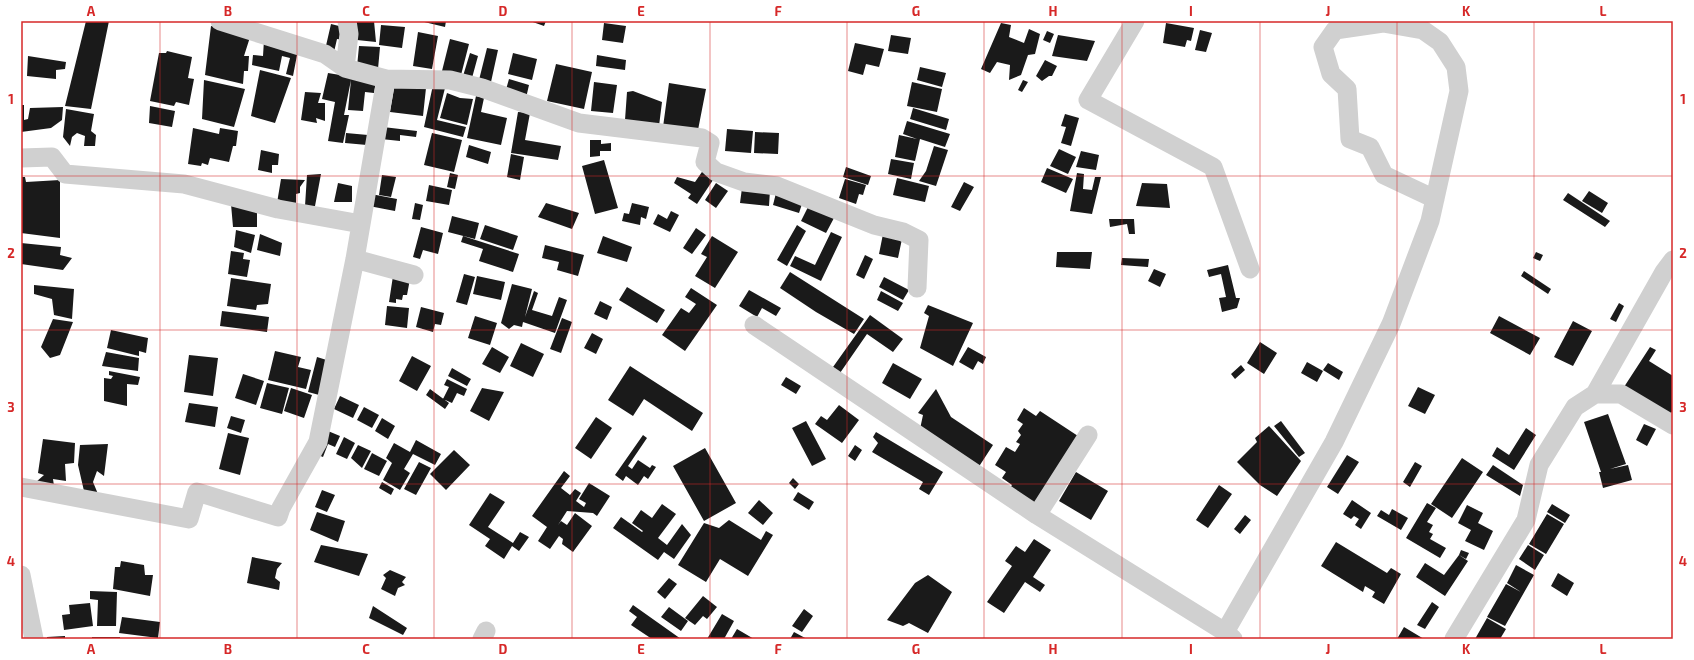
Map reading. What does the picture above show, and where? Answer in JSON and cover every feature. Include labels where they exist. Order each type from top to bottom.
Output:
[{"type":"street","points":[[220,21],[325,54],[345,68],[386,79],[450,80],[482,88],[579,123],[702,138],[710,143],[705,162],[716,172],[744,182],[777,186],[874,226],[903,232],[919,240],[917,288]]},
{"type":"street","points":[[345,68],[349,34],[347,21]]},
{"type":"street","points":[[1134,21],[1088,100],[1213,167],[1250,269]]},
{"type":"street","points":[[754,325],[1037,515],[1229,636],[1334,442],[1391,324],[1430,222],[1459,91],[1456,67],[1440,42],[1423,30],[1383,23],[1336,30],[1323,47],[1331,74],[1347,89],[1350,139],[1370,147],[1384,175],[1435,199]]},
{"type":"street","points":[[21,487],[189,519],[196,492],[278,517],[281,508],[318,442],[356,258],[386,79]]},
{"type":"street","points":[[21,158],[52,157],[65,174],[184,184],[278,209],[361,224]]},
{"type":"street","points":[[356,258],[414,275]]},
{"type":"street","points":[[1454,639],[1526,520],[1538,465],[1575,406],[1595,394],[1664,272],[1673,260]]},
{"type":"street","points":[[1595,394],[1621,394],[1673,425]]},
{"type":"street","points":[[1037,515],[1088,435]]},
{"type":"street","points":[[21,575],[34,639]]},
{"type":"building","points":[[86,21],[109,21],[91,109],[65,106]]},
{"type":"building","points":[[354,21],[374,21],[376,42],[357,40]]},
{"type":"building","points":[[420,21],[446,21],[445,27]]},
{"type":"building","points":[[530,21],[546,21],[544,26]]},
{"type":"building","points":[[604,23],[626,26],[623,43],[602,40]]},
{"type":"building","points":[[1001,23],[1011,25],[1009,37],[1024,43],[1029,29],[1040,34],[1035,54],[1028,55],[1021,75],[1009,80],[1010,65],[997,62],[990,73],[981,69]]},
{"type":"building","points":[[1166,23],[1194,28],[1191,41],[1187,40],[1185,47],[1163,43]]},
{"type":"building","points":[[331,24],[347,28],[344,40],[337,39],[334,52],[325,50]]},
{"type":"building","points":[[381,25],[405,27],[402,48],[379,45]]},
{"type":"building","points":[[211,26],[251,34],[244,56],[249,56],[248,71],[244,71],[243,84],[205,75]]},
{"type":"building","points":[[1200,30],[1212,33],[1206,52],[1195,50]]},
{"type":"building","points":[[1047,31],[1054,34],[1050,43],[1043,40]]},
{"type":"building","points":[[418,32],[438,36],[432,69],[413,66]]},
{"type":"building","points":[[891,35],[911,38],[908,54],[888,51]]},
{"type":"building","points":[[1058,35],[1095,41],[1087,61],[1052,56]]},
{"type":"building","points":[[450,39],[469,44],[461,75],[442,71]]},
{"type":"building","points":[[264,40],[298,50],[293,76],[286,74],[290,58],[282,56],[279,71],[252,65],[253,55],[263,56]]},
{"type":"building","points":[[855,43],[884,49],[879,67],[866,64],[863,75],[848,71]]},
{"type":"building","points":[[359,46],[380,47],[378,69],[357,67]]},
{"type":"building","points":[[487,48],[498,50],[491,82],[479,80]]},
{"type":"building","points":[[167,51],[192,57],[188,78],[194,79],[189,105],[176,102],[174,106],[150,101],[159,53],[166,53]]},
{"type":"building","points":[[470,53],[478,56],[472,78],[463,76]]},
{"type":"building","points":[[513,53],[537,59],[532,80],[508,74]]},
{"type":"building","points":[[597,55],[626,60],[625,70],[596,66]]},
{"type":"building","points":[[28,56],[66,62],[65,69],[56,70],[56,79],[27,76]]},
{"type":"building","points":[[1045,60],[1057,66],[1052,76],[1049,76],[1042,81],[1036,76]]},
{"type":"building","points":[[556,64],[592,72],[584,109],[547,101]]},
{"type":"building","points":[[920,67],[946,73],[942,87],[917,80]]},
{"type":"building","points":[[260,70],[291,78],[275,123],[251,116]]},
{"type":"building","points":[[328,73],[376,81],[374,93],[365,92],[363,111],[348,110],[351,80],[344,115],[349,115],[343,143],[328,141],[335,102],[322,99]]},
{"type":"building","points":[[509,79],[529,85],[526,98],[505,93]]},
{"type":"building","points":[[204,80],[245,89],[234,127],[202,119]]},
{"type":"building","points":[[1023,80],[1028,82],[1022,92],[1018,90]]},
{"type":"building","points":[[594,82],[617,85],[613,113],[591,111]]},
{"type":"building","points":[[912,82],[942,89],[937,112],[907,106]]},
{"type":"building","points":[[395,83],[426,88],[423,116],[390,112]]},
{"type":"building","points":[[669,83],[706,89],[698,130],[663,127]]},
{"type":"building","points":[[433,85],[445,88],[437,120],[466,127],[463,137],[424,127]]},
{"type":"building","points":[[633,91],[662,102],[659,126],[625,120],[627,92]]},
{"type":"building","points":[[305,92],[321,93],[318,103],[325,103],[325,121],[316,118],[317,123],[301,120]]},
{"type":"building","points":[[447,93],[460,98],[473,99],[467,125],[440,118]]},
{"type":"building","points":[[476,96],[484,98],[481,112],[507,118],[501,145],[467,138]]},
{"type":"building","points":[[21,105],[24,105],[24,120],[28,119],[30,108],[63,107],[62,120],[51,128],[21,132]]},
{"type":"building","points":[[150,106],[175,111],[172,127],[149,123]]},
{"type":"building","points":[[913,108],[949,119],[946,130],[910,119]]},
{"type":"building","points":[[66,109],[94,114],[91,131],[96,135],[95,146],[84,146],[85,136],[77,133],[72,137],[70,146],[63,137]]},
{"type":"building","points":[[518,112],[530,113],[525,140],[561,146],[558,160],[511,153]]},
{"type":"building","points":[[1065,114],[1079,118],[1071,146],[1061,143],[1066,127],[1061,126]]},
{"type":"building","points":[[907,121],[950,134],[945,147],[920,139],[915,161],[895,157],[899,135],[917,139],[903,134]]},
{"type":"building","points":[[383,127],[417,131],[416,137],[400,135],[400,141],[381,139]]},
{"type":"building","points":[[193,128],[219,134],[220,128],[238,131],[236,146],[233,146],[229,162],[210,158],[208,165],[202,163],[201,166],[188,164]]},
{"type":"building","points":[[727,129],[753,131],[751,153],[725,151]]},
{"type":"building","points":[[755,132],[779,133],[778,154],[754,153]]},
{"type":"building","points":[[346,133],[368,135],[367,145],[345,143]]},
{"type":"building","points":[[432,133],[462,140],[454,172],[424,165]]},
{"type":"building","points":[[590,140],[601,140],[601,144],[611,143],[611,151],[600,151],[600,156],[590,157]]},
{"type":"building","points":[[469,145],[491,152],[488,164],[466,157]]},
{"type":"building","points":[[934,146],[948,150],[936,186],[919,181],[926,171]]},
{"type":"building","points":[[1059,149],[1076,157],[1068,174],[1050,166]]},
{"type":"building","points":[[261,150],[279,154],[278,165],[272,165],[272,173],[258,170]]},
{"type":"building","points":[[1081,151],[1099,155],[1096,170],[1076,167]]},
{"type":"building","points":[[511,154],[524,157],[520,180],[507,177]]},
{"type":"building","points":[[891,159],[914,163],[911,179],[888,174]]},
{"type":"building","points":[[604,160],[618,208],[595,214],[582,166]]},
{"type":"building","points":[[846,167],[871,176],[868,185],[843,177]]},
{"type":"building","points":[[1047,168],[1073,179],[1066,193],[1041,182]]},
{"type":"building","points":[[704,169],[715,177],[697,204],[688,198],[691,194],[674,183],[677,177],[695,182]]},
{"type":"building","points":[[450,173],[458,175],[455,189],[447,187]]},
{"type":"building","points":[[1077,173],[1084,174],[1083,189],[1092,190],[1095,177],[1101,177],[1092,214],[1070,211]]},
{"type":"building","points":[[321,174],[315,206],[305,206],[307,175]]},
{"type":"building","points":[[382,175],[396,177],[391,197],[379,195]]},
{"type":"building","points":[[21,177],[25,177],[26,182],[60,180],[60,238],[21,233]]},
{"type":"building","points":[[897,178],[929,186],[925,202],[893,195]]},
{"type":"building","points":[[281,179],[305,180],[300,187],[300,193],[296,194],[296,206],[277,203]]},
{"type":"building","points":[[845,179],[866,185],[863,195],[859,194],[856,204],[839,198]]},
{"type":"building","points":[[964,182],[974,187],[960,211],[951,207]]},
{"type":"building","points":[[338,183],[352,186],[352,202],[334,202]]},
{"type":"building","points":[[716,183],[728,191],[716,208],[705,200]]},
{"type":"building","points":[[1142,183],[1167,184],[1170,208],[1136,206]]},
{"type":"building","points":[[429,185],[452,190],[449,205],[426,201]]},
{"type":"building","points":[[742,188],[770,190],[769,206],[740,203]]},
{"type":"building","points":[[1589,191],[1608,203],[1602,213],[1582,201]]},
{"type":"building","points":[[776,193],[803,201],[799,213],[773,205]]},
{"type":"building","points":[[1568,193],[1610,221],[1605,227],[1563,200]]},
{"type":"building","points":[[371,194],[397,199],[395,211],[369,206]]},
{"type":"building","points":[[415,203],[423,205],[420,220],[412,219]]},
{"type":"building","points":[[546,203],[579,213],[572,229],[538,217]]},
{"type":"building","points":[[632,203],[649,207],[646,219],[641,217],[640,225],[622,221],[624,213],[629,214]]},
{"type":"building","points":[[231,204],[257,209],[257,227],[233,227]]},
{"type":"building","points":[[809,205],[834,218],[826,233],[801,221]]},
{"type":"building","points":[[671,211],[679,215],[670,232],[653,224],[658,214],[667,219]]},
{"type":"building","points":[[452,216],[479,223],[475,239],[448,232]]},
{"type":"building","points":[[1109,219],[1134,219],[1135,234],[1129,234],[1127,224],[1110,227]]},
{"type":"building","points":[[485,225],[518,236],[513,250],[480,239]]},
{"type":"building","points":[[797,225],[806,231],[787,266],[777,260]]},
{"type":"building","points":[[421,227],[443,233],[438,254],[423,250],[420,259],[413,257]]},
{"type":"building","points":[[696,228],[706,235],[692,254],[683,248]]},
{"type":"building","points":[[236,230],[255,235],[251,253],[234,247]]},
{"type":"building","points":[[831,232],[842,237],[821,281],[790,266],[795,256],[815,265]]},
{"type":"building","points":[[260,234],[282,243],[280,256],[257,250]]},
{"type":"building","points":[[883,234],[902,239],[898,258],[879,254]]},
{"type":"building","points":[[463,236],[519,254],[513,272],[479,261],[483,249],[461,242]]},
{"type":"building","points":[[603,236],[632,247],[627,262],[597,253]]},
{"type":"building","points":[[712,236],[738,252],[715,288],[695,276],[707,257],[701,254]]},
{"type":"building","points":[[21,243],[61,247],[60,255],[72,258],[63,270],[21,264]]},
{"type":"building","points":[[545,245],[584,255],[578,276],[557,270],[559,262],[542,258]]},
{"type":"building","points":[[231,251],[244,253],[243,259],[250,260],[247,277],[228,274]]},
{"type":"building","points":[[1057,252],[1092,252],[1090,269],[1056,267]]},
{"type":"building","points":[[1536,252],[1543,255],[1540,261],[1533,258]]},
{"type":"building","points":[[865,255],[873,259],[864,279],[856,275]]},
{"type":"building","points":[[1122,258],[1149,259],[1148,267],[1121,265]]},
{"type":"building","points":[[1228,265],[1236,298],[1240,298],[1237,308],[1222,312],[1219,298],[1226,297],[1221,274],[1209,277],[1207,270]]},
{"type":"building","points":[[1154,269],[1166,274],[1160,287],[1148,281]]},
{"type":"building","points":[[1524,271],[1551,289],[1548,294],[1521,276]]},
{"type":"building","points":[[790,272],[864,319],[854,334],[816,312],[780,288]]},
{"type":"building","points":[[464,274],[475,277],[467,305],[456,302]]},
{"type":"building","points":[[393,276],[410,279],[407,295],[403,295],[402,300],[396,299],[396,303],[389,302]]},
{"type":"building","points":[[477,276],[505,282],[501,300],[473,294]]},
{"type":"building","points":[[884,277],[909,290],[903,300],[879,287]]},
{"type":"building","points":[[231,278],[271,284],[268,304],[257,305],[256,310],[227,306]]},
{"type":"building","points":[[512,284],[532,289],[525,317],[534,291],[538,293],[532,310],[552,316],[559,297],[567,300],[555,333],[523,322],[522,327],[514,325],[509,329],[501,323]]},
{"type":"building","points":[[34,285],[74,289],[72,319],[54,315],[52,299],[34,294]]},
{"type":"building","points":[[627,287],[665,310],[657,323],[619,300]]},
{"type":"building","points":[[691,288],[717,305],[685,351],[662,335],[681,308],[689,313],[696,304],[685,297]]},
{"type":"building","points":[[749,290],[781,308],[776,316],[762,308],[757,317],[739,306]]},
{"type":"building","points":[[881,291],[903,303],[898,311],[877,300]]},
{"type":"building","points":[[600,301],[612,307],[607,320],[594,314]]},
{"type":"building","points":[[1619,303],[1624,306],[1616,322],[1610,319]]},
{"type":"building","points":[[928,305],[973,323],[953,366],[920,348],[929,316],[924,313]]},
{"type":"building","points":[[387,306],[409,308],[407,328],[385,325]]},
{"type":"building","points":[[421,307],[444,313],[441,325],[435,324],[433,332],[416,327]]},
{"type":"building","points":[[222,311],[269,317],[267,332],[220,326]]},
{"type":"building","points":[[870,315],[903,339],[893,352],[867,334],[840,373],[833,367]]},
{"type":"building","points":[[475,316],[497,323],[490,345],[468,338]]},
{"type":"building","points":[[1499,316],[1540,338],[1530,355],[1490,333]]},
{"type":"building","points":[[562,318],[572,322],[561,353],[550,349]]},
{"type":"building","points":[[53,319],[73,322],[60,355],[50,358],[41,347]]},
{"type":"building","points":[[1573,321],[1592,331],[1573,366],[1554,357]]},
{"type":"building","points":[[111,330],[148,338],[146,353],[139,351],[139,356],[107,348]]},
{"type":"building","points":[[592,333],[603,339],[596,354],[584,348]]},
{"type":"building","points":[[1260,342],[1277,353],[1264,374],[1247,363]]},
{"type":"building","points":[[521,343],[544,354],[533,377],[510,366]]},
{"type":"building","points":[[492,347],[509,357],[500,373],[482,364]]},
{"type":"building","points":[[968,347],[986,357],[983,364],[978,361],[973,370],[959,362]]},
{"type":"building","points":[[1650,347],[1656,350],[1649,361],[1673,376],[1673,410],[1670,415],[1624,387]]},
{"type":"building","points":[[275,351],[301,357],[298,367],[311,370],[306,389],[268,380]]},
{"type":"building","points":[[106,352],[139,358],[138,371],[102,366]]},
{"type":"building","points":[[189,355],[218,358],[213,396],[184,392]]},
{"type":"building","points":[[412,356],[431,366],[417,391],[399,381]]},
{"type":"building","points":[[317,357],[333,362],[323,396],[308,392]]},
{"type":"building","points":[[1307,362],[1323,371],[1317,382],[1301,373]]},
{"type":"building","points":[[893,363],[922,379],[910,399],[882,383]]},
{"type":"building","points":[[1328,363],[1343,372],[1339,380],[1323,370]]},
{"type":"building","points":[[1241,365],[1245,370],[1235,379],[1231,374]]},
{"type":"building","points":[[630,366],[703,413],[692,431],[644,399],[633,416],[608,400]]},
{"type":"building","points":[[452,368],[471,379],[467,386],[448,376]]},
{"type":"building","points":[[109,371],[140,377],[138,385],[127,384],[127,406],[104,401],[104,378],[111,379],[113,376],[109,375]]},
{"type":"building","points":[[243,374],[264,381],[256,405],[235,398]]},
{"type":"building","points":[[786,377],[801,386],[796,394],[781,385]]},
{"type":"building","points":[[447,379],[467,389],[464,396],[457,393],[452,403],[443,399],[449,387],[444,385]]},
{"type":"building","points":[[267,383],[289,388],[282,414],[260,408]]},
{"type":"building","points":[[1418,387],[1435,395],[1425,414],[1408,406]]},
{"type":"building","points":[[291,388],[312,395],[304,418],[284,411]]},
{"type":"building","points":[[482,388],[504,392],[489,421],[470,411]]},
{"type":"building","points":[[430,389],[449,403],[445,409],[426,395]]},
{"type":"building","points":[[936,389],[951,417],[993,445],[978,468],[920,429],[923,415],[918,413]]},
{"type":"building","points":[[340,396],[359,405],[353,418],[334,409]]},
{"type":"building","points":[[189,403],[218,407],[215,427],[185,422]]},
{"type":"building","points":[[839,405],[859,420],[842,443],[815,424],[821,416],[827,420]]},
{"type":"building","points":[[364,407],[379,415],[372,428],[357,420]]},
{"type":"building","points":[[1024,408],[1036,416],[1040,411],[1078,436],[1031,508],[1007,492],[1012,485],[1002,478],[1006,472],[995,465],[1006,447],[1015,452],[1020,444],[1016,442],[1021,435],[1018,431],[1023,424],[1017,420]]},
{"type":"building","points":[[1608,414],[1626,464],[1610,469],[1628,465],[1632,480],[1603,488],[1599,472],[1601,472],[1584,422]]},
{"type":"building","points":[[231,416],[245,420],[241,433],[227,428]]},
{"type":"building","points":[[596,417],[612,428],[591,459],[575,448]]},
{"type":"building","points":[[382,418],[395,426],[388,439],[375,431]]},
{"type":"building","points":[[806,421],[826,459],[812,466],[792,428]]},
{"type":"building","points":[[1281,421],[1305,453],[1299,457],[1274,426]]},
{"type":"building","points":[[1644,424],[1656,429],[1647,446],[1636,440]]},
{"type":"building","points":[[1269,426],[1301,461],[1277,496],[1260,485],[1237,462],[1257,442],[1255,438]]},
{"type":"building","points":[[1526,428],[1536,435],[1514,470],[1492,456],[1497,447],[1509,455]]},
{"type":"building","points":[[328,431],[340,436],[335,447],[328,444],[323,457],[318,455]]},
{"type":"building","points":[[876,432],[943,472],[929,495],[919,489],[923,482],[872,452],[878,443],[873,437]]},
{"type":"building","points":[[228,433],[249,438],[240,475],[219,469]]},
{"type":"building","points":[[643,435],[647,438],[628,466],[632,469],[638,460],[650,468],[652,465],[656,467],[648,479],[644,476],[638,485],[626,476],[623,481],[615,475]]},
{"type":"building","points":[[344,437],[355,443],[347,459],[336,454]]},
{"type":"building","points":[[43,439],[75,443],[74,463],[65,464],[66,481],[53,479],[54,486],[36,482],[44,475],[38,473]]},
{"type":"building","points":[[416,440],[441,454],[435,465],[413,454],[404,469],[410,473],[400,490],[383,480],[392,463],[386,458],[394,443],[410,452]]},
{"type":"building","points":[[108,444],[104,476],[97,471],[93,482],[98,494],[84,491],[78,465],[80,445]]},
{"type":"building","points":[[358,445],[371,451],[362,468],[351,458]]},
{"type":"building","points":[[855,445],[862,450],[855,461],[848,456]]},
{"type":"building","points":[[705,448],[736,503],[704,521],[673,466]]},
{"type":"building","points":[[454,450],[470,465],[446,490],[430,474]]},
{"type":"building","points":[[372,453],[387,461],[379,476],[364,469]]},
{"type":"building","points":[[1347,455],[1359,462],[1338,494],[1327,487]]},
{"type":"building","points":[[1462,458],[1483,472],[1452,518],[1431,504]]},
{"type":"building","points":[[419,462],[431,468],[416,495],[404,489]]},
{"type":"building","points":[[1415,462],[1422,466],[1410,487],[1403,482]]},
{"type":"building","points":[[1493,465],[1523,485],[1520,496],[1486,475]]},
{"type":"building","points":[[564,471],[570,476],[561,488],[570,495],[575,489],[581,493],[576,501],[584,507],[586,503],[579,499],[589,483],[610,496],[597,516],[593,513],[567,511],[558,525],[561,521],[567,525],[575,513],[592,526],[573,552],[562,544],[563,539],[559,536],[550,549],[538,541],[547,527],[532,516]]},
{"type":"building","points":[[1076,472],[1108,491],[1091,520],[1059,501]]},
{"type":"building","points":[[793,478],[799,484],[795,489],[789,483]]},
{"type":"building","points":[[382,482],[394,489],[391,495],[379,488]]},
{"type":"building","points":[[1219,485],[1232,494],[1208,528],[1196,520]]},
{"type":"building","points":[[322,490],[335,495],[327,512],[315,507]]},
{"type":"building","points":[[798,492],[814,502],[809,510],[793,500]]},
{"type":"building","points":[[490,493],[505,502],[488,527],[513,543],[520,532],[529,537],[519,551],[512,546],[504,559],[485,546],[490,539],[469,525]]},
{"type":"building","points":[[759,500],[773,513],[763,525],[748,513]]},
{"type":"building","points":[[1352,500],[1371,513],[1361,529],[1355,525],[1359,519],[1354,516],[1351,519],[1343,514]]},
{"type":"building","points":[[1427,503],[1436,508],[1427,522],[1433,525],[1429,532],[1433,534],[1430,539],[1446,548],[1440,558],[1406,538]]},
{"type":"building","points":[[662,504],[676,514],[658,538],[667,545],[682,524],[691,535],[674,559],[664,552],[658,560],[613,528],[621,517],[642,532],[643,531],[632,523],[641,510],[652,518]]},
{"type":"building","points":[[1552,504],[1570,515],[1565,523],[1547,512]]},
{"type":"building","points":[[1467,505],[1483,513],[1478,523],[1493,531],[1484,550],[1465,541],[1471,530],[1458,523]]},
{"type":"building","points":[[1392,509],[1408,518],[1401,530],[1377,516],[1381,510],[1389,515]]},
{"type":"building","points":[[317,512],[345,521],[338,542],[310,530]]},
{"type":"building","points":[[1547,514],[1564,524],[1546,554],[1529,544]]},
{"type":"building","points":[[1245,515],[1251,520],[1240,534],[1234,529]]},
{"type":"building","points":[[729,520],[761,540],[766,531],[773,535],[748,576],[720,559],[706,582],[678,565],[704,523],[719,528]]},
{"type":"building","points":[[1034,539],[1051,550],[1033,577],[1045,585],[1040,592],[1025,582],[1004,613],[987,602],[1012,566],[1005,561],[1016,546],[1025,552]]},
{"type":"building","points":[[1336,542],[1387,573],[1391,568],[1401,574],[1384,604],[1372,597],[1375,592],[1365,586],[1363,592],[1321,566]]},
{"type":"building","points":[[321,545],[368,554],[359,576],[314,562]]},
{"type":"building","points":[[1528,545],[1544,555],[1535,570],[1519,559]]},
{"type":"building","points":[[1461,550],[1469,553],[1466,559],[1459,555]]},
{"type":"building","points":[[1459,555],[1468,561],[1445,596],[1416,577],[1425,563],[1444,575]]},
{"type":"building","points":[[252,557],[282,563],[277,569],[275,578],[280,582],[279,590],[247,583]]},
{"type":"building","points":[[121,561],[144,565],[145,575],[153,575],[150,596],[113,589],[115,567],[120,567]]},
{"type":"building","points":[[1516,565],[1534,575],[1505,626],[1487,617],[1506,584],[1521,592],[1507,583]]},
{"type":"building","points":[[390,570],[406,577],[402,582],[405,585],[398,588],[395,596],[381,589],[386,578],[383,575]]},
{"type":"building","points":[[1558,573],[1574,583],[1567,596],[1551,586]]},
{"type":"building","points":[[928,575],[952,592],[928,633],[909,623],[903,626],[887,620],[915,583]]},
{"type":"building","points":[[669,578],[677,584],[665,599],[657,592]]},
{"type":"building","points":[[90,591],[117,592],[116,626],[97,626],[98,600],[90,599]]},
{"type":"building","points":[[703,596],[717,607],[707,619],[703,616],[695,625],[685,618]]},
{"type":"building","points":[[1432,602],[1439,607],[1425,629],[1417,625]]},
{"type":"building","points":[[90,603],[93,626],[64,630],[62,615],[70,614],[69,605]]},
{"type":"building","points":[[633,605],[681,639],[652,639],[631,625],[637,617],[629,611]]},
{"type":"building","points":[[373,606],[407,628],[403,635],[369,618]]},
{"type":"building","points":[[669,607],[688,621],[681,631],[661,617]]},
{"type":"building","points":[[804,609],[813,616],[802,632],[792,626]]},
{"type":"building","points":[[722,614],[734,621],[724,639],[707,639]]},
{"type":"building","points":[[122,617],[160,622],[158,638],[119,633]]},
{"type":"building","points":[[1487,618],[1506,629],[1500,639],[1475,639]]},
{"type":"building","points":[[1404,627],[1424,639],[1397,639]]},
{"type":"building","points":[[737,629],[754,639],[731,639]]},
{"type":"building","points":[[794,632],[807,639],[790,639]]},
{"type":"building","points":[[65,636],[65,639],[47,639],[47,637]]},
{"type":"building","points":[[92,637],[120,637],[120,639],[92,639]]}]
